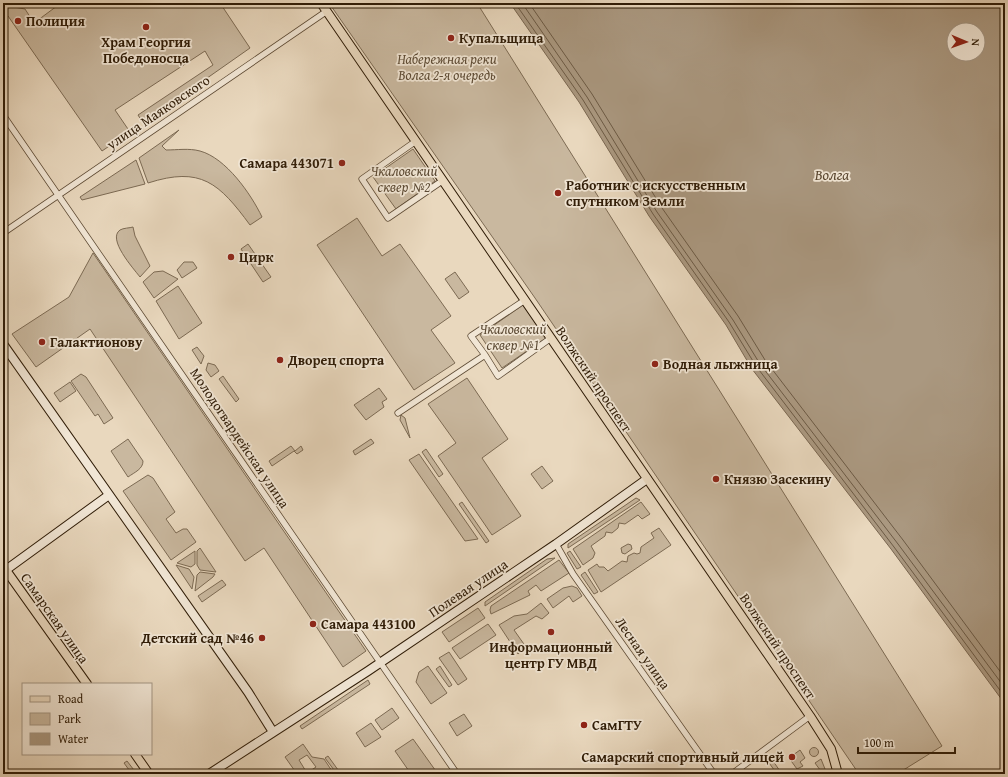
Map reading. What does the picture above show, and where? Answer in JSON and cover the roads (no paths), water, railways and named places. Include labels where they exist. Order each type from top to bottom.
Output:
[{"type":"main road","name":"Волжский проспект","points":[[321,3],[810,716],[831,749],[838,774]]},
{"type":"main road","name":"Самарская улица","points":[[4,570],[85,683]]},
{"type":"main road","points":[[136,755],[149,774]]},
{"type":"street","name":"улица Маяковского","points":[[3,234],[326,11]]},
{"type":"street","name":"Молодогвардейская улица","points":[[3,115],[457,774]]},
{"type":"street","points":[[416,141],[362,179],[388,218],[442,180]]},
{"type":"street","points":[[525,300],[471,336],[498,376],[551,338]]},
{"type":"street","points":[[3,344],[252,698],[273,732]]},
{"type":"street","points":[[398,414],[485,356]]},
{"type":"street","name":"Полевая улица","points":[[209,774],[380,663],[556,544],[647,479]]},
{"type":"street","points":[[4,570],[109,495]]},
{"type":"street","name":"Лесная улица","points":[[556,544],[573,574],[714,774]]},
{"type":"street","points":[[732,774],[810,716]]},
{"type":"water","name":"Волга","points":[[510,3],[1005,3],[1005,704],[891,549],[752,369],[726,325],[649,216],[579,102]]},
{"type":"place","name":"Полиция","points":[[18,21]]},
{"type":"place","name":"Храм Георгия Победоносца","points":[[146,27]]},
{"type":"place","name":"Купальщица","points":[[451,38]]},
{"type":"place","name":"Самара 443071","points":[[342,163]]},
{"type":"place","name":"Работник с искусственным спутником Земли","points":[[558,193]]},
{"type":"place","name":"Цирк","points":[[231,257]]},
{"type":"place","name":"Галактионову","points":[[42,342]]},
{"type":"place","name":"Дворец спорта","points":[[280,360]]},
{"type":"place","name":"Водная лыжница","points":[[655,364]]},
{"type":"place","name":"Князю Засекину","points":[[716,479]]},
{"type":"place","name":"Самара 443100","points":[[313,624]]},
{"type":"place","name":"Информационный центр ГУ МВД","points":[[551,632]]},
{"type":"place","name":"Детский сад №46","points":[[262,638]]},
{"type":"place","name":"СамГТУ","points":[[584,725]]},
{"type":"place","name":"Самарский спортивный лицей","points":[[792,757]]},
{"type":"park label","name":"Набережная реки Волга 2-я очередь","points":[[447,68]]},
{"type":"park label","name":"Чкаловский сквер №2","points":[[404,180]]},
{"type":"park label","name":"Чкаловский сквер №1","points":[[513,338]]}]
